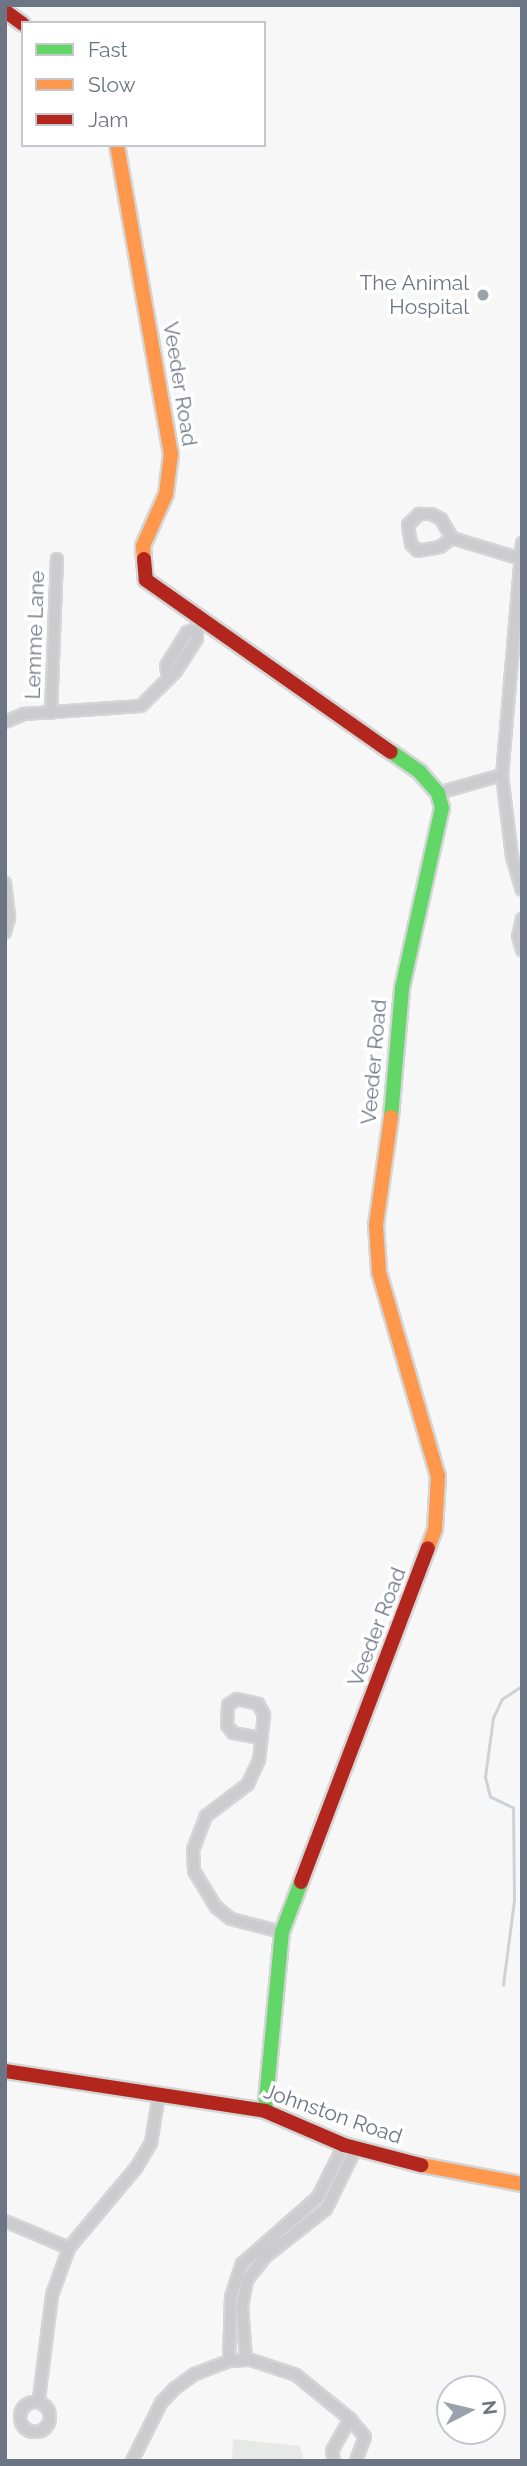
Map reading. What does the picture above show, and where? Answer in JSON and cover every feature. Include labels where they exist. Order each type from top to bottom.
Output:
[{"type":"street","points":[[5,11],[21,23]]},
{"type":"street","name":"Veeder Road","points":[[117,147],[172,454],[166,494],[143,546],[141,564],[154,590],[199,625],[420,772],[439,793],[439,836],[401,998],[395,1084],[376,1225],[379,1272],[438,1476],[435,1529],[282,1932],[265,2111]]},
{"type":"street","points":[[452,538],[440,547],[418,551],[411,544],[408,524],[419,514],[431,514],[441,519],[452,538],[518,558]]},
{"type":"street","points":[[522,543],[518,558],[502,775],[512,856],[522,890]]},
{"type":"street","name":"Lemme Lane","points":[[51,713],[57,559]]},
{"type":"street","points":[[5,722],[15,716],[141,706],[197,639],[199,625]]},
{"type":"street","points":[[509,693],[522,694]]},
{"type":"street","points":[[439,793],[502,775]]},
{"type":"street","points":[[5,883],[9,918],[5,932]]},
{"type":"street","points":[[522,919],[518,936],[522,950]]},
{"type":"street","points":[[261,1738],[233,1733],[227,1725],[228,1705],[237,1699],[258,1704],[264,1715],[259,1760],[248,1784],[217,1805],[198,1832],[194,1871],[216,1907],[231,1919],[282,1932]]},
{"type":"street","name":"Johnston Road","points":[[5,2071],[265,2111],[350,2146],[522,2184]]},
{"type":"street","points":[[39,2399],[52,2295],[69,2248],[146,2151],[159,2094]]},
{"type":"street","points":[[229,2361],[228,2319],[236,2278],[242,2264],[270,2235],[318,2197],[350,2146]]},
{"type":"street","points":[[246,2359],[244,2292],[253,2269],[326,2209],[350,2146]]},
{"type":"street","points":[[5,2221],[69,2248]]},
{"type":"street","points":[[270,2235],[279,2246]]},
{"type":"street","points":[[132,2461],[161,2403],[174,2389],[195,2374],[229,2361],[246,2359],[296,2375],[350,2419],[365,2437],[356,2461]]},
{"type":"street","points":[[334,2461],[332,2451],[350,2419]]},
{"type":"shaded area","points":[[233,2439],[300,2446],[304,2461],[232,2461]]},
{"type":"waterway","points":[[503,1985],[514,1900],[513,1808],[490,1797],[485,1777],[493,1718],[502,1699],[522,1686]]},
{"type":"traffic: fast","points":[[391,752],[420,772],[438,793],[442,808],[402,988],[391,1117]]},
{"type":"traffic: fast","points":[[265,2111],[282,1932],[301,1882]]},
{"type":"traffic: slow","points":[[117,147],[171,454],[166,494],[143,546],[144,559]]},
{"type":"traffic: slow","points":[[391,1117],[376,1225],[379,1272],[438,1476],[435,1529],[428,1548]]},
{"type":"traffic: slow","points":[[421,2165],[522,2184]]},
{"type":"traffic: jam","points":[[5,11],[21,23]]},
{"type":"traffic: jam","points":[[144,559],[146,580],[391,752]]},
{"type":"traffic: jam","points":[[301,1882],[428,1548]]},
{"type":"traffic: jam","points":[[5,2071],[265,2111],[344,2145],[421,2165]]},
{"type":"place","name":"The Animal Hospital","points":[[483,295]]}]
